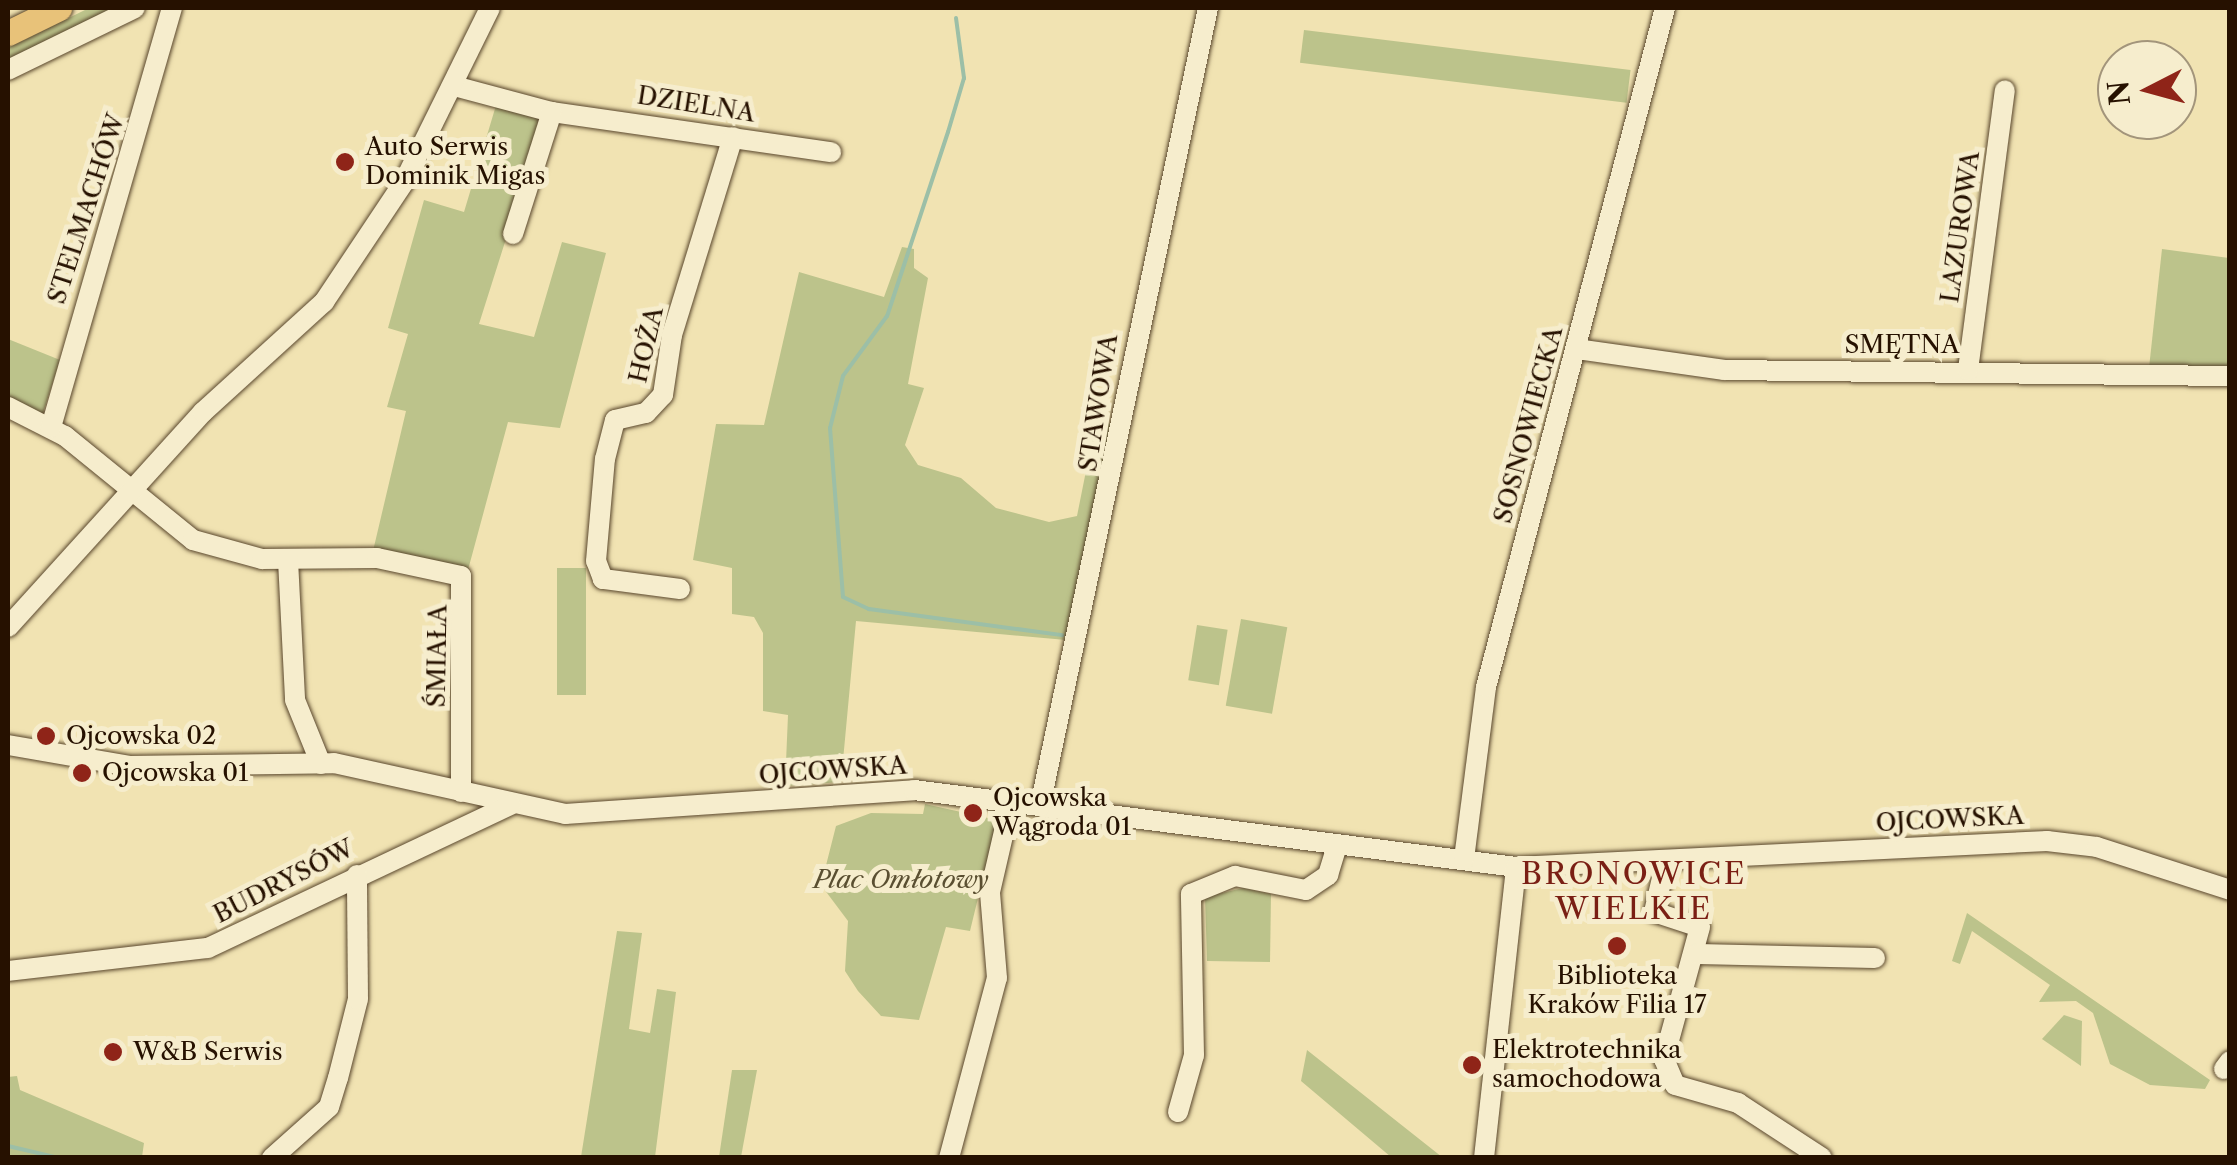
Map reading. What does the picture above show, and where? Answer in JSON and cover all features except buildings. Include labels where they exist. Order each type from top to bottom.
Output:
[{"type":"main road","points":[[8,33],[59,8]]},
{"type":"street","points":[[8,70],[135,8]]},
{"type":"street","name":"STELMACHÓW","points":[[51,427],[172,8]]},
{"type":"street","points":[[8,627],[202,412],[324,302],[454,86],[490,8]]},
{"type":"street","name":"STAWOWA","points":[[1040,806],[1208,8]]},
{"type":"street","name":"SOSNOWIECKA","points":[[1464,859],[1486,686],[1664,8]]},
{"type":"street","name":"DZIELNA","points":[[454,86],[552,112],[831,152]]},
{"type":"street","name":"LAZUROWA","points":[[1968,370],[2005,90]]},
{"type":"street","points":[[514,234],[552,112]]},
{"type":"street","name":"HOŻA","points":[[680,589],[603,579],[596,561],[605,459],[615,420],[646,413],[663,395],[733,136]]},
{"type":"street","name":"SMĘTNA","points":[[1576,350],[1724,370],[2230,376]]},
{"type":"street","name":"ŚMIAŁA","points":[[8,406],[51,427],[193,540],[288,560],[377,558],[460,576],[461,792]]},
{"type":"street","points":[[288,560],[295,700],[321,764]]},
{"type":"street","name":"OJCOWSKA","points":[[8,745],[129,766],[321,764],[512,804],[617,816],[879,789],[1011,802],[1516,867],[2048,841],[2097,847],[2230,890]]},
{"type":"street","points":[[949,1158],[997,978],[990,892],[1011,802]]},
{"type":"street","name":"BUDRYSÓW","points":[[8,971],[208,948],[512,804]]},
{"type":"street","points":[[1178,1112],[1194,1055],[1190,894],[1235,876],[1306,890],[1328,876],[1336,846]]},
{"type":"street","points":[[1666,861],[1654,912],[1700,926],[1697,954],[1664,1059],[1674,1086],[1738,1103],[1822,1158]]},
{"type":"street","points":[[1484,1158],[1516,867]]},
{"type":"street","points":[[272,1158],[329,1108],[358,999],[357,875]]},
{"type":"street","points":[[1697,954],[1875,958]]},
{"type":"green space","points":[[89,8],[119,8],[8,63],[8,48]]},
{"type":"green space","points":[[1304,30],[1631,70],[1627,103],[1300,63]]},
{"type":"green space","points":[[497,102],[544,119],[479,324],[534,337],[562,242],[606,253],[560,428],[508,422],[468,570],[373,551],[406,411],[387,407],[408,334],[388,328],[424,200],[464,212]]},
{"type":"green space","points":[[902,247],[914,249],[914,268],[928,278],[908,384],[924,388],[905,445],[918,465],[961,478],[996,508],[1049,522],[1077,516],[1096,421],[1111,424],[1066,640],[856,621],[841,782],[785,786],[788,715],[763,711],[763,633],[754,617],[732,614],[732,568],[693,560],[716,424],[764,425],[799,272],[884,297]]},
{"type":"green space","points":[[2162,249],[2229,258],[2229,366],[2149,368]]},
{"type":"green space","points":[[8,339],[60,360],[42,416],[8,399]]},
{"type":"green space","points":[[557,568],[586,568],[586,695],[557,695]]},
{"type":"green space","points":[[1241,619],[1287,627],[1272,714],[1226,706]]},
{"type":"green space","points":[[1197,625],[1228,630],[1219,685],[1188,680]]},
{"type":"green space","name":"Plac Omłotowy","points":[[925,804],[997,820],[970,931],[946,927],[919,1020],[881,1016],[845,971],[848,921],[821,885],[836,826],[871,813],[923,814]]},
{"type":"green space","points":[[1243,888],[1271,894],[1270,962],[1207,961],[1205,897]]},
{"type":"green space","points":[[1967,913],[2210,1080],[2205,1089],[2150,1085],[2110,1064],[2093,1013],[2076,1001],[2039,1002],[2050,985],[1972,931],[1960,964],[1952,961]]},
{"type":"green space","points":[[617,931],[642,933],[629,1029],[650,1033],[657,989],[676,992],[655,1157],[581,1157]]},
{"type":"green space","points":[[2064,1015],[2082,1021],[2081,1066],[2042,1039]]},
{"type":"green space","points":[[1307,1050],[1442,1157],[1391,1157],[1301,1081]]},
{"type":"green space","points":[[732,1070],[757,1070],[741,1157],[719,1157]]},
{"type":"green space","points":[[17,1076],[20,1090],[144,1143],[142,1157],[8,1157],[8,1077]]},
{"type":"waterway","points":[[956,18],[964,78],[948,132],[887,316],[843,376],[830,428],[843,597],[869,609],[1062,635]]},
{"type":"waterway","points":[[8,1146],[59,1158]]},
{"type":"place","name":"Auto Serwis Dominik Migas","points":[[345,162]]},
{"type":"place","name":"Ojcowska 02","points":[[46,736]]},
{"type":"place","name":"Ojcowska 01","points":[[82,773]]},
{"type":"place","name":"Ojcowska Wągroda 01","points":[[973,813]]},
{"type":"place","name":"Biblioteka Kraków Filia 17","points":[[1617,946]]},
{"type":"place","name":"W&B Serwis","points":[[113,1052]]},
{"type":"place","name":"Elektrotechnika samochodowa","points":[[1472,1065]]},
{"type":"district","name":"BRONOWICE WIELKIE","points":[[1634,891]]}]
